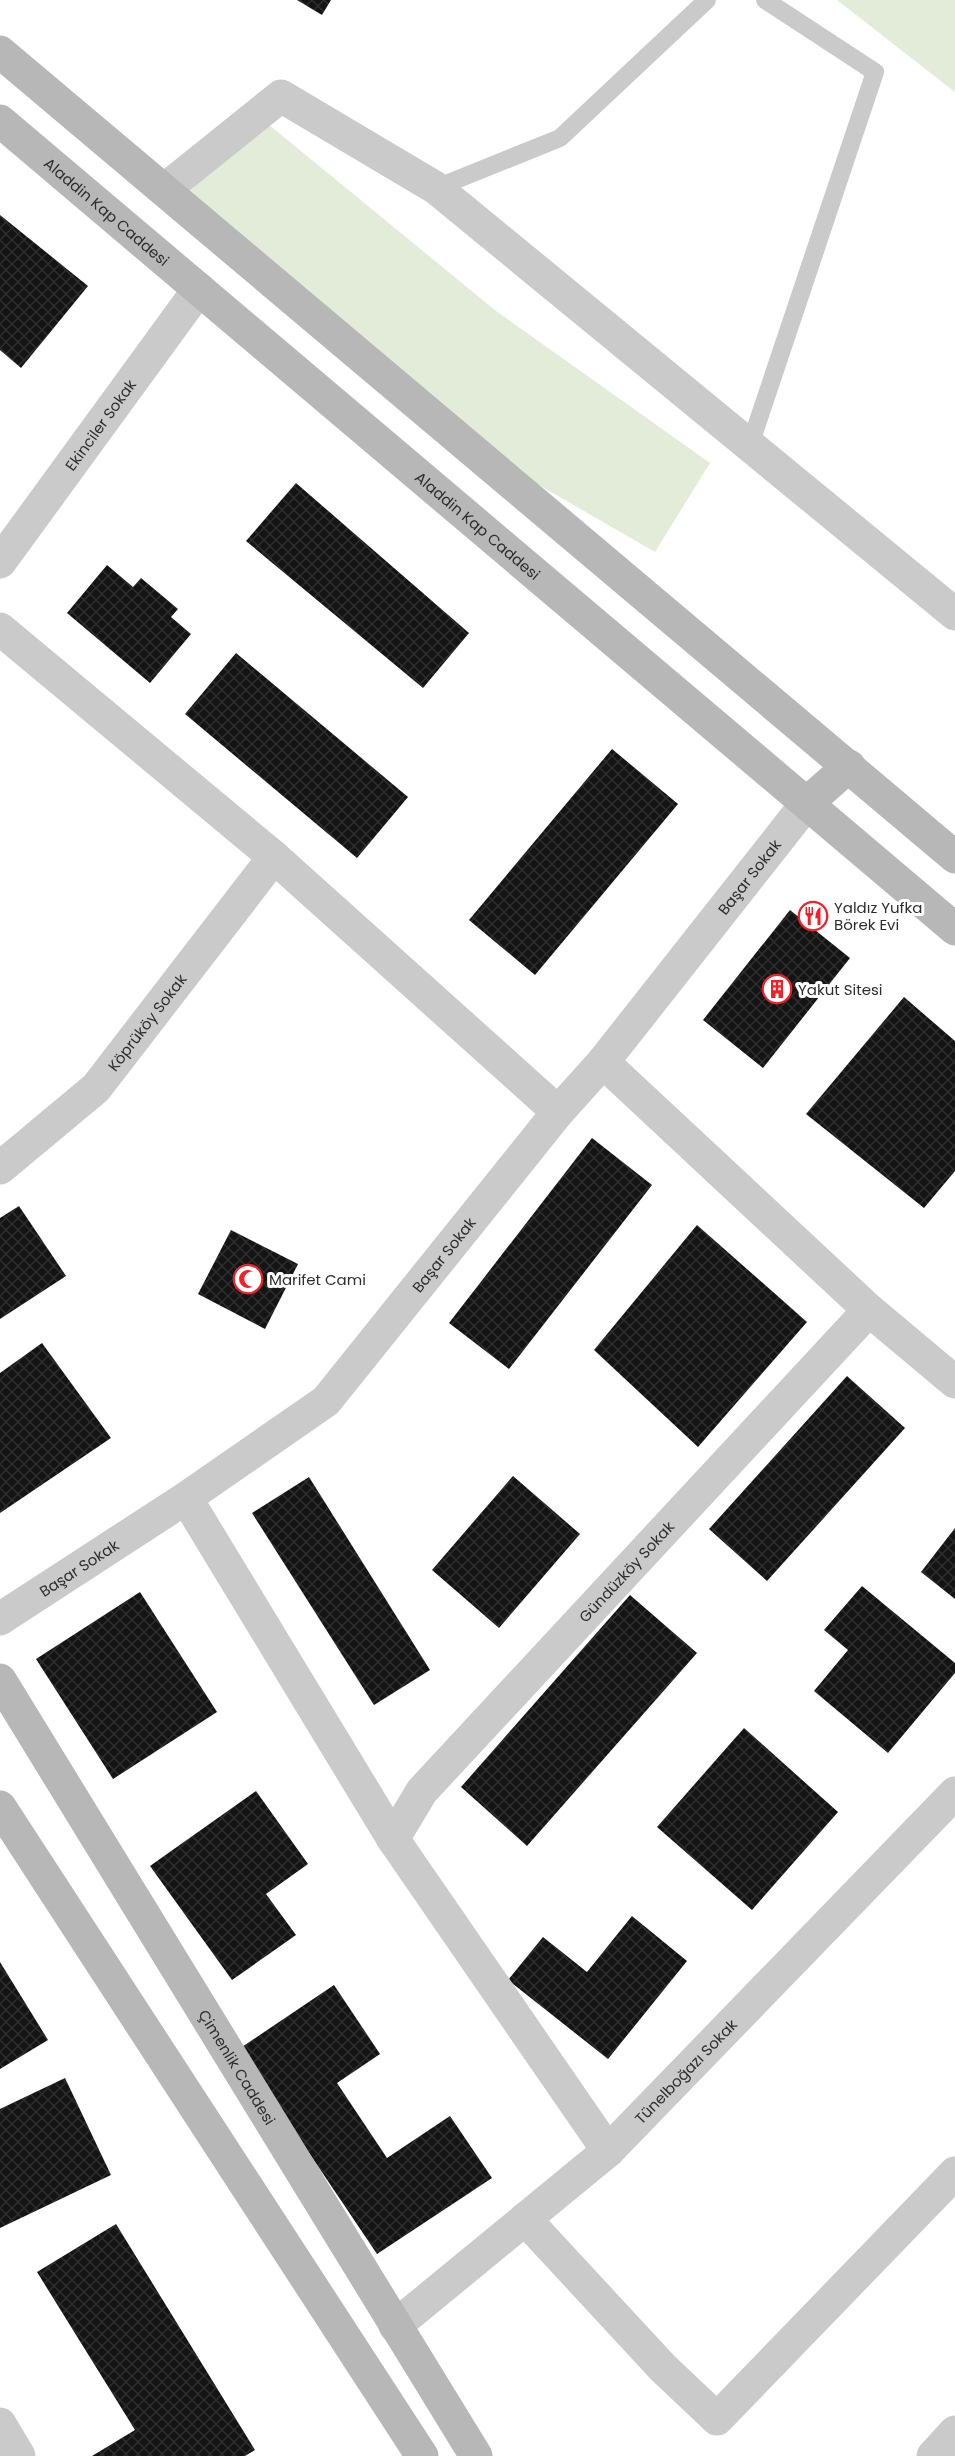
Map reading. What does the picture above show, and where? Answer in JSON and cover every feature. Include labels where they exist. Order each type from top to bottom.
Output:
[{"type":"street","points":[[0,52],[955,857]]},
{"type":"street","points":[[164,190],[280,96],[436,188],[955,614]]},
{"type":"street","name":"Aladdin Kap Caddesi","points":[[0,121],[955,929]]},
{"type":"street","name":"Ekinciler Sokak","points":[[0,562],[199,289]]},
{"type":"street","points":[[0,629],[274,856],[558,1112]]},
{"type":"street","points":[[807,803],[849,766]]},
{"type":"street","name":"Başar Sokak","points":[[0,1619],[186,1498],[326,1401],[558,1112],[603,1062],[807,803]]},
{"type":"street","name":"Köprüköy Sokak","points":[[0,1168],[96,1088],[274,856]]},
{"type":"street","points":[[603,1062],[869,1310],[955,1382]]},
{"type":"street","name":"Gündüzköy Sokak","points":[[393,1839],[422,1791],[869,1310]]},
{"type":"street","points":[[186,1498],[393,1839],[608,2151]]},
{"type":"street","name":"Çimenlik Caddesi","points":[[0,1680],[476,2456]]},
{"type":"street","name":"Tünelboğazı Sokak","points":[[395,2326],[608,2151],[955,1793]]},
{"type":"street","points":[[0,1807],[422,2456]]},
{"type":"street","points":[[525,2219],[663,2368],[717,2419],[955,2173]]},
{"type":"street","points":[[0,2424],[19,2456]]},
{"type":"street","points":[[933,2456],[955,2432]]},
{"type":"lane","points":[[436,188],[560,138],[707,0]]},
{"type":"lane","points":[[750,445],[875,72],[765,0]]},
{"type":"green space","points":[[837,0],[955,0],[955,92]]},
{"type":"green space","points":[[257,115],[496,311],[710,463],[655,552],[487,455],[181,201]]},
{"type":"building","points":[[297,0],[331,0],[322,15]]},
{"type":"building","points":[[0,215],[88,286],[21,368],[0,350]]},
{"type":"building","points":[[296,483],[469,633],[423,688],[246,541]]},
{"type":"building","points":[[107,565],[133,587],[141,578],[178,609],[171,617],[191,634],[150,683],[67,613]]},
{"type":"building","points":[[236,653],[408,797],[357,858],[185,714]]},
{"type":"building","points":[[612,749],[678,804],[535,975],[469,920]]},
{"type":"building","name":"Yakut Sitesi","points":[[790,910],[850,958],[763,1068],[703,1020]]},
{"type":"building","points":[[904,997],[955,1041],[955,1171],[924,1208],[806,1114]]},
{"type":"building","points":[[592,1138],[652,1185],[509,1369],[449,1323]]},
{"type":"building","points":[[19,1206],[66,1276],[0,1319],[0,1218]]},
{"type":"building","points":[[697,1225],[807,1322],[698,1447],[594,1350]]},
{"type":"building","name":"Marifet Cami","points":[[231,1230],[298,1264],[265,1329],[198,1294]]},
{"type":"building","points":[[42,1343],[111,1438],[0,1513],[0,1373]]},
{"type":"building","points":[[847,1376],[905,1428],[767,1581],[709,1529]]},
{"type":"building","points":[[513,1476],[580,1534],[499,1628],[432,1570]]},
{"type":"building","points":[[309,1477],[430,1670],[374,1705],[252,1513]]},
{"type":"building","points":[[955,1528],[955,1599],[921,1572]]},
{"type":"building","points":[[862,1586],[955,1663],[955,1673],[888,1753],[814,1691],[848,1650],[824,1630]]},
{"type":"building","points":[[140,1592],[217,1712],[113,1779],[36,1659]]},
{"type":"building","points":[[630,1595],[697,1653],[527,1846],[461,1787]]},
{"type":"building","points":[[744,1728],[838,1812],[752,1910],[657,1827]]},
{"type":"building","points":[[256,1791],[308,1864],[266,1894],[296,1935],[232,1980],[150,1866]]},
{"type":"building","points":[[632,1916],[687,1961],[608,2059],[508,1980],[543,1937],[587,1972]]},
{"type":"building","points":[[0,1962],[48,2040],[0,2069]]},
{"type":"building","points":[[334,1985],[380,2054],[337,2083],[387,2158],[450,2116],[492,2178],[377,2254],[239,2049]]},
{"type":"building","points":[[65,2078],[111,2175],[0,2228],[0,2109]]},
{"type":"building","points":[[116,2224],[255,2450],[245,2456],[92,2456],[135,2430],[37,2272]]},
{"type":"place","name":"Yaldız Yufka Börek Evi","points":[[813,916]]},
{"type":"place","name":"Yakut Sitesi","points":[[777,989]]},
{"type":"place","name":"Marifet Cami","points":[[248,1279]]}]
